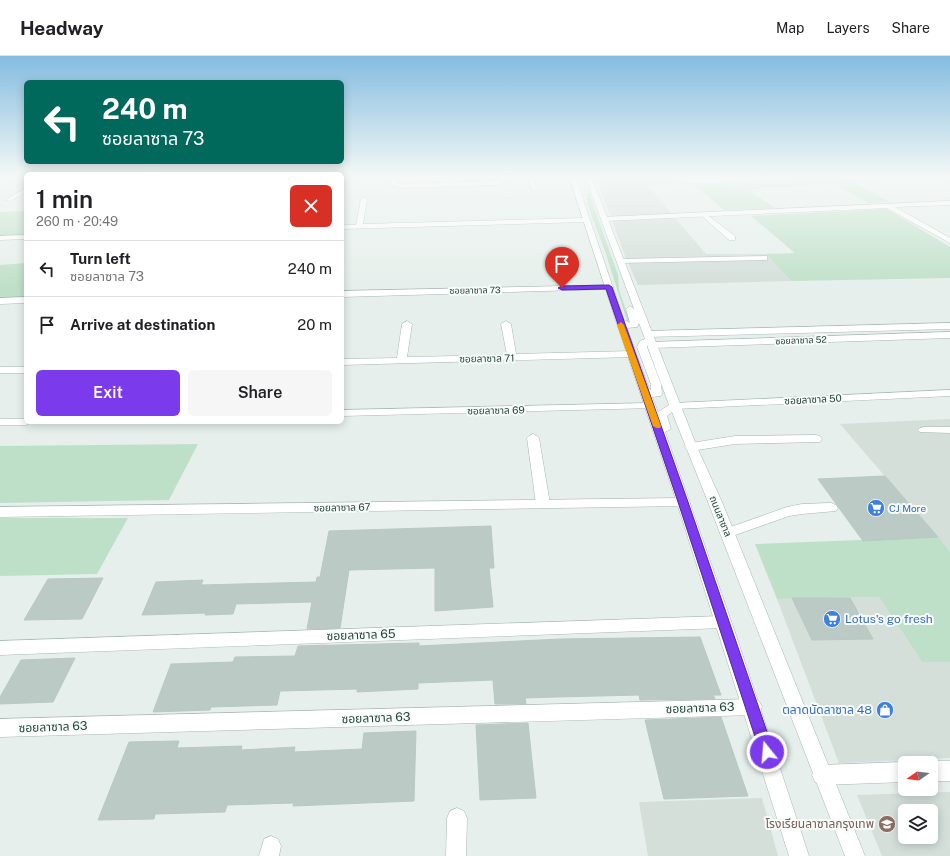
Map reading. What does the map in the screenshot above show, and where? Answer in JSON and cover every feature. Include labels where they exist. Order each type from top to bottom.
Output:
[{"type":"street","points":[[359,227],[361,213]]},
{"type":"street","points":[[583,213],[679,489],[722,622],[753,707],[799,856]]},
{"type":"street","name":"ถนนลาซาล","points":[[602,213],[691,447],[727,533],[854,856]]},
{"type":"street","points":[[604,219],[738,213]]},
{"type":"street","points":[[901,213],[950,241]]},
{"type":"street","points":[[704,215],[732,238]]},
{"type":"street","points":[[344,227],[585,220]]},
{"type":"street","points":[[0,238],[24,238]]},
{"type":"street","points":[[620,261],[764,258]]},
{"type":"street","points":[[621,326],[634,325],[635,322],[627,303],[625,287],[628,281]]},
{"type":"street","name":"ซอยลาซาล 73","points":[[344,294],[609,287]]},
{"type":"street","points":[[0,301],[24,300]]},
{"type":"street","points":[[402,360],[407,324]]},
{"type":"street","points":[[506,324],[512,357]]},
{"type":"street","points":[[621,326],[650,340]]},
{"type":"street","points":[[644,390],[652,394],[657,394],[656,384],[642,347],[643,343],[650,340],[950,326]]},
{"type":"street","name":"ซอยลาซาล 52","points":[[650,340],[950,335]]},
{"type":"street","name":"ซอยลาซาล 71","points":[[344,362],[632,354]]},
{"type":"street","points":[[0,370],[24,370]]},
{"type":"street","name":"ซอยลาซาล 50","points":[[675,406],[950,393]]},
{"type":"street","name":"ซอยลาซาล 69","points":[[344,413],[650,406]]},
{"type":"street","points":[[675,406],[664,412],[661,416],[684,478],[683,484],[679,489]]},
{"type":"street","points":[[0,422],[24,422]]},
{"type":"street","points":[[924,430],[950,430]]},
{"type":"street","points":[[533,438],[543,504]]},
{"type":"street","points":[[691,447],[735,440],[816,439]]},
{"type":"street","name":"ซอยลาซาล 67","points":[[0,512],[683,502]]},
{"type":"street","points":[[727,533],[787,512],[802,509],[831,508]]},
{"type":"street","name":"ซอยลาซาล 65","points":[[0,648],[722,622]]},
{"type":"street","name":"ซอยลาซาล 63","points":[[0,728],[753,707]]},
{"type":"street","points":[[938,771],[950,771]]},
{"type":"street","points":[[822,775],[898,772]]},
{"type":"street","points":[[456,856],[457,818]]},
{"type":"shaded area","points":[[610,213],[671,213],[706,254],[766,254],[791,281],[638,285],[625,256]]},
{"type":"shaded area","points":[[950,419],[950,552],[840,424]]},
{"type":"shaded area","name":"ตลาดนัดลาซาล 48","points":[[879,597],[922,662],[950,662],[950,758],[938,759],[938,756],[898,756],[898,760],[839,763],[777,599]]},
{"type":"shaded area","name":"โรงเรียนลาซาลกรุงเทพ","points":[[938,792],[950,792],[950,856],[882,856],[857,795],[898,794],[898,796],[938,796]]},
{"type":"shaded area","points":[[762,798],[778,856],[648,856],[639,802]]},
{"type":"green space","points":[[0,213],[24,213],[24,236],[0,237]]},
{"type":"green space","points":[[591,213],[596,213],[618,275],[619,290],[630,322],[627,321],[606,254]]},
{"type":"green space","points":[[803,213],[894,213],[950,247],[950,278],[791,281],[766,254],[795,253],[751,216]]},
{"type":"green space","points":[[24,263],[24,298],[0,299],[0,265]]},
{"type":"green space","points":[[198,444],[169,500],[0,503],[0,446]]},
{"type":"green space","points":[[0,518],[128,518],[97,574],[0,576]]},
{"type":"green space","points":[[938,537],[950,552],[950,662],[922,662],[879,597],[777,599],[755,544]]},
{"type":"building","name":"CJ More","points":[[885,476],[938,537],[863,541],[818,479]]},
{"type":"building","points":[[491,526],[494,568],[489,568],[493,607],[435,611],[435,568],[349,570],[340,628],[307,629],[312,602],[236,604],[233,614],[205,615],[206,613],[142,615],[156,582],[203,580],[201,585],[316,582],[317,577],[320,577],[329,531]]},
{"type":"building","points":[[103,578],[82,619],[24,620],[48,579]]},
{"type":"building","name":"Lotus's go fresh","points":[[792,598],[850,598],[873,639],[812,640]]},
{"type":"building","points":[[700,637],[721,695],[713,695],[715,699],[640,700],[639,695],[525,698],[526,704],[495,704],[493,680],[418,683],[418,689],[357,692],[357,689],[280,691],[277,705],[211,707],[210,710],[153,712],[171,664],[233,662],[235,657],[295,656],[298,646],[419,643],[419,646],[560,639]]},
{"type":"building","points":[[75,658],[53,702],[0,704],[0,697],[21,660]]},
{"type":"building","points":[[721,717],[748,796],[664,799],[645,720]]},
{"type":"building","points":[[528,723],[536,798],[480,800],[476,725]]},
{"type":"building","points":[[416,731],[414,801],[293,806],[294,803],[227,805],[225,812],[155,814],[154,819],[98,820],[129,742],[179,741],[177,748],[242,746],[241,750],[295,747],[294,752],[362,749],[364,733]]},
{"type":"slow traffic","points":[[621,325],[657,426]]},
{"type":"place","name":"CJ More","points":[[876,508]]},
{"type":"place","name":"Lotus's go fresh","points":[[832,619]]},
{"type":"place","name":"ตลาดนัดลาซาล 48","points":[[885,710]]},
{"type":"place","name":"โรงเรียนลาซาลกรุงเทพ","points":[[887,824]]},
{"type":"route","points":[[562,288],[609,287],[683,502],[722,622],[753,707],[767,752]]}]
